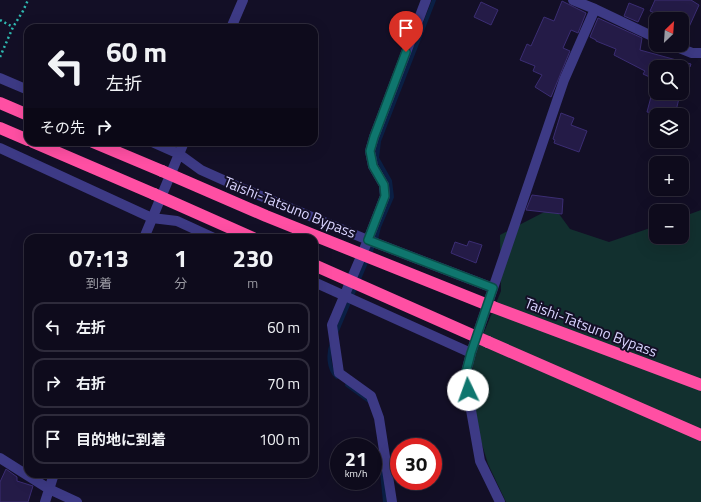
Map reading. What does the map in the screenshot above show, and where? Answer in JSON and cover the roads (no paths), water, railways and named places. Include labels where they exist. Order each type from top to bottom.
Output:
[{"type":"highway","points":[[0,103],[24,112]]},
{"type":"highway","points":[[0,128],[24,138]]},
{"type":"highway","points":[[42,146],[244,234]]},
{"type":"highway","name":"Taishi-Tatsuno Bypass","points":[[103,146],[311,234]]},
{"type":"highway","name":"Taishi-Tatsuno Bypass","points":[[318,237],[493,307],[701,385]]},
{"type":"highway","points":[[318,267],[701,435]]},
{"type":"street","points":[[233,24],[243,0]]},
{"type":"street","points":[[392,502],[379,418],[371,396],[339,373],[332,325],[385,196],[384,185],[373,166],[370,151],[426,0]]},
{"type":"street","points":[[573,0],[649,35]]},
{"type":"street","points":[[500,502],[480,461],[465,376],[471,353],[564,80],[595,9]]},
{"type":"street","points":[[689,52],[701,53]]},
{"type":"street","points":[[0,78],[24,88]]},
{"type":"street","points":[[161,146],[179,154],[201,170],[368,240],[493,288]]},
{"type":"street","points":[[146,234],[182,146]]},
{"type":"street","points":[[0,148],[152,218],[176,221],[205,234]]},
{"type":"street","points":[[318,284],[471,353]]},
{"type":"street","points":[[0,458],[24,473]]},
{"type":"street","points":[[32,478],[49,489],[77,502]]},
{"type":"street","points":[[45,502],[53,478]]},
{"type":"waterway","points":[[336,333],[392,197],[390,181],[377,158],[379,141],[434,0]]},
{"type":"waterway","points":[[332,343],[330,351],[330,365],[337,377]]},
{"type":"waterway","points":[[347,385],[369,401]]},
{"type":"waterway","points":[[382,472],[385,502]]}]
